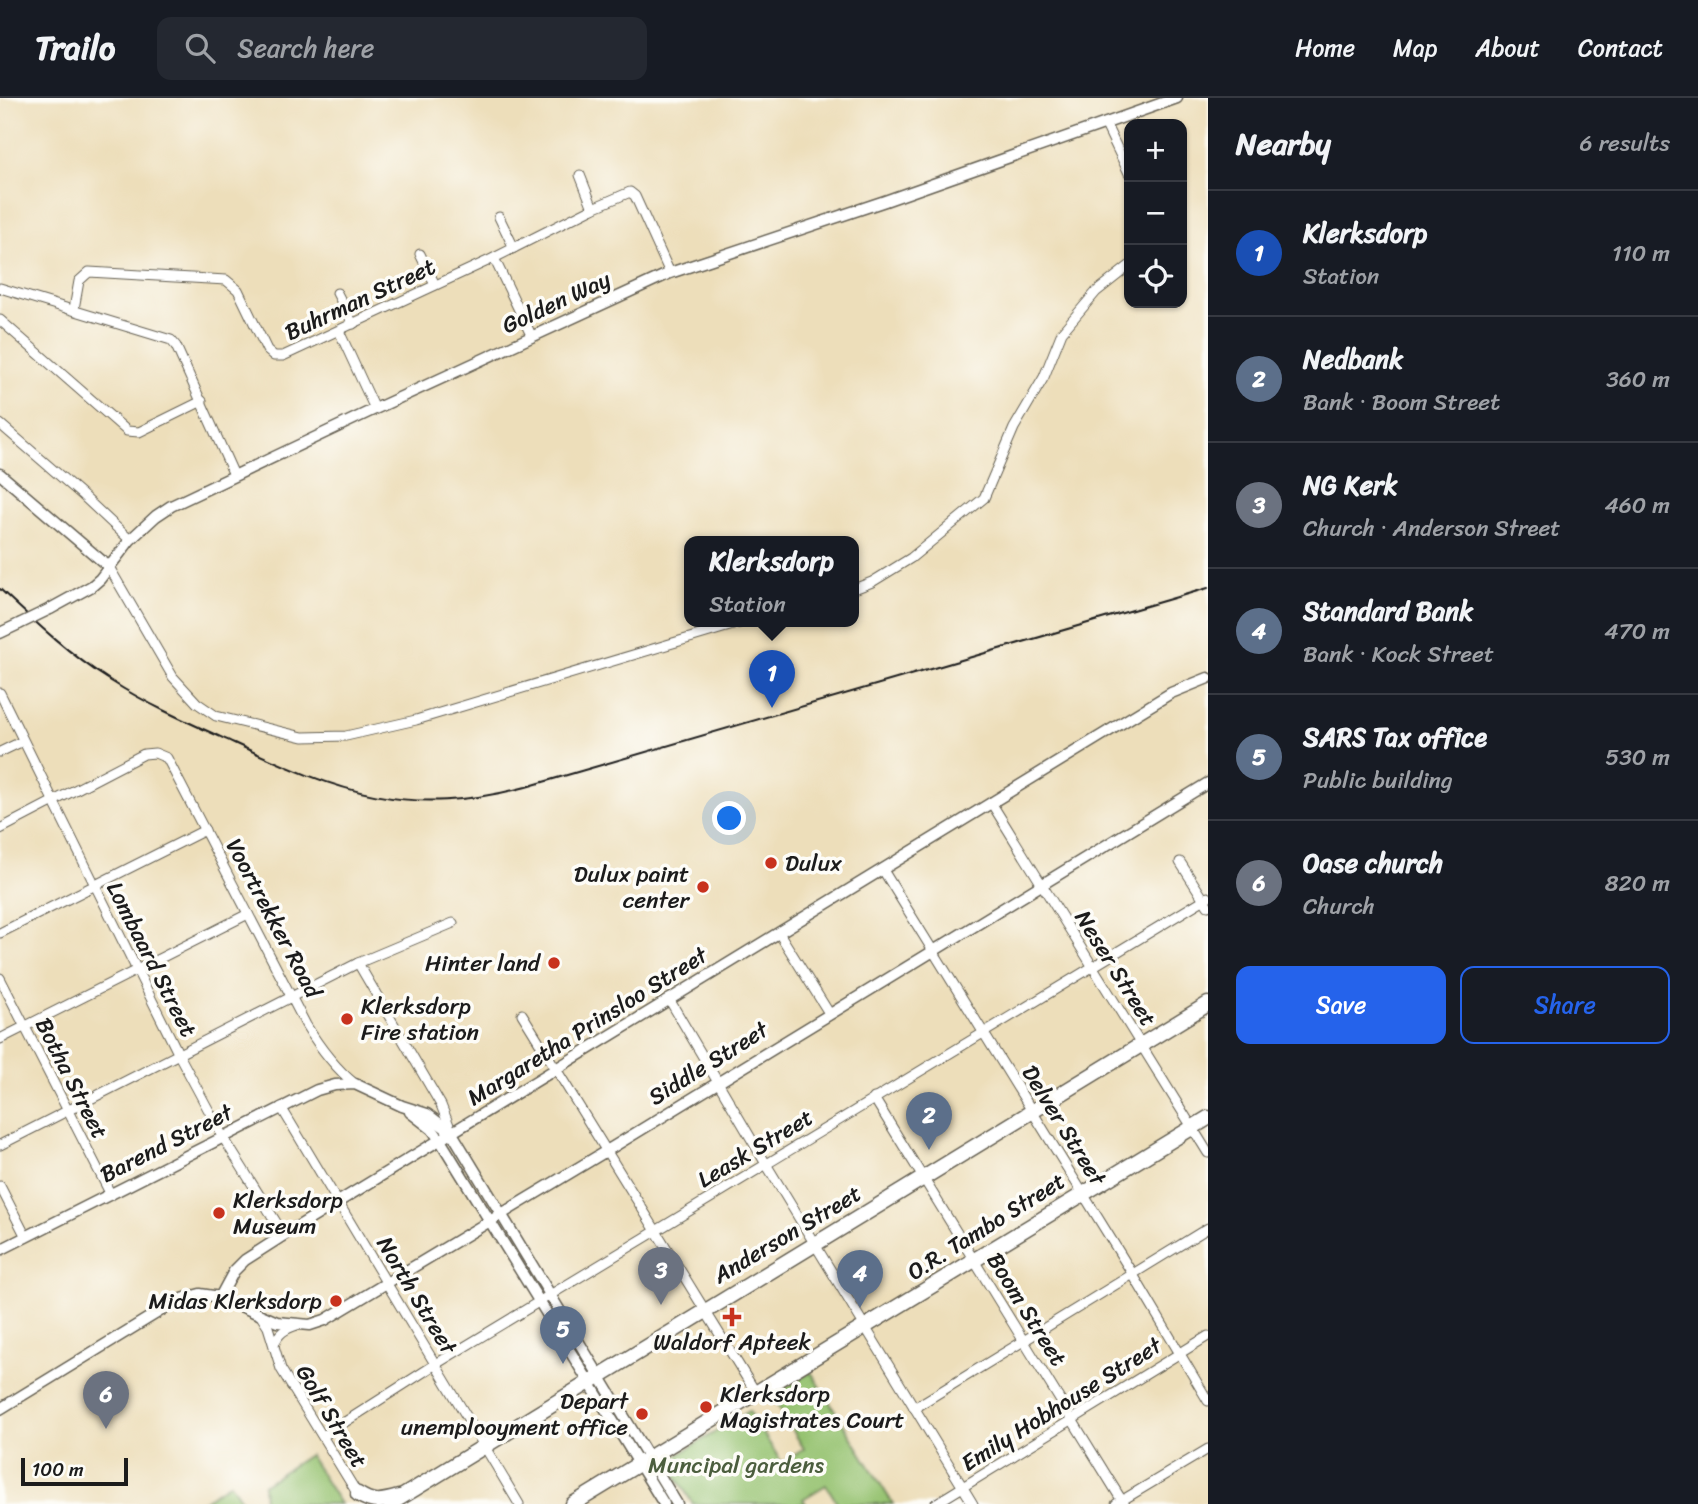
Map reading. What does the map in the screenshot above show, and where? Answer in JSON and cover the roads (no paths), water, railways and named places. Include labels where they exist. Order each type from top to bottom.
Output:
[{"type":"main road","name":"Anderson Street","points":[[395,1500],[1208,1004]]},
{"type":"main road","name":"O.R. Tambo Street","points":[[573,1504],[1208,1118]]},
{"type":"main road","points":[[360,1501],[379,1503],[395,1500]]},
{"type":"street","name":"Golden Way","points":[[0,633],[92,586],[130,540],[171,506],[670,273],[1177,98]]},
{"type":"street","points":[[1104,123],[1124,163]]},
{"type":"street","points":[[580,175],[593,208]]},
{"type":"street","name":"Buhrman Street","points":[[74,309],[79,281],[89,272],[226,280],[235,286],[267,350],[274,356],[283,356],[630,192],[635,196],[670,273]]},
{"type":"street","points":[[499,217],[514,248]]},
{"type":"street","points":[[420,254],[435,285]]},
{"type":"street","points":[[494,258],[532,337]]},
{"type":"street","points":[[859,587],[911,558],[984,498],[1014,428],[1044,377],[1062,332],[1096,292],[1124,270]]},
{"type":"street","points":[[0,288],[171,341],[176,346],[202,401],[234,475]]},
{"type":"street","points":[[337,293],[353,324]]},
{"type":"street","points":[[0,320],[127,431],[146,429],[202,401]]},
{"type":"street","points":[[0,338],[8,328]]},
{"type":"street","points":[[339,331],[375,409]]},
{"type":"street","points":[[0,424],[130,540]]},
{"type":"street","points":[[0,474],[109,567],[173,677],[197,703],[216,716],[287,735],[346,736],[416,720],[726,627]]},
{"type":"street","name":"Margaretha Prinsloo Street","points":[[219,1297],[234,1270],[284,1235],[1171,693],[1206,680]]},
{"type":"street","name":"Lombaard Street","points":[[0,693],[179,1055],[223,1137],[284,1235]]},
{"type":"street","points":[[0,752],[23,741]]},
{"type":"street","name":"Voortrekker Road","points":[[53,802],[144,754],[149,752],[162,755],[172,765],[321,1049],[337,1069],[355,1084],[402,1106],[427,1114],[453,1133]]},
{"type":"street","name":"Siddle Street","points":[[219,1297],[277,1322],[310,1325],[324,1320],[608,1150],[1208,783]]},
{"type":"street","points":[[0,829],[53,802]]},
{"type":"street","name":"Neser Street","points":[[992,804],[1208,1153]]},
{"type":"street","points":[[0,933],[205,830]]},
{"type":"street","points":[[1180,862],[1207,901]]},
{"type":"street","name":"Delver Street","points":[[883,870],[1208,1401]]},
{"type":"street","name":"Leask Street","points":[[323,1436],[436,1364],[984,1031],[1207,901]]},
{"type":"street","points":[[0,1039],[248,914]]},
{"type":"street","points":[[0,1145],[358,963],[453,923]]},
{"type":"street","points":[[779,933],[829,1013]]},
{"type":"street","points":[[358,963],[441,1105],[453,1133],[552,1295],[595,1378],[644,1461],[664,1504]]},
{"type":"street","name":"Botha Street","points":[[0,978],[111,1195]]},
{"type":"street","points":[[669,999],[973,1504]]},
{"type":"street","points":[[522,1014],[756,1393]]},
{"type":"street","name":"Barend Street","points":[[0,1250],[317,1090],[335,1085],[355,1084]]},
{"type":"street","name":"Boom Street","points":[[874,1098],[1073,1419],[1121,1503]]},
{"type":"street","name":"Voortrekker Road","points":[[402,1106],[432,1129],[440,1140],[541,1300],[595,1378]]},
{"type":"street","name":"North Street","points":[[281,1107],[519,1504]]},
{"type":"street","points":[[0,1186],[26,1237]]},
{"type":"street","points":[[914,1408],[1208,1228]]},
{"type":"street","points":[[0,1409],[178,1300],[200,1294],[219,1297]]},
{"type":"street","name":"Golf Street","points":[[261,1316],[268,1327],[281,1369],[360,1501]]},
{"type":"street","name":"Golf Street","points":[[274,1345],[277,1336],[285,1329],[297,1325]]},
{"type":"street","name":"Emily Hobhouse Street","points":[[935,1504],[1208,1336]]},
{"type":"street","points":[[1121,1503],[1208,1449]]},
{"type":"street","points":[[644,1461],[677,1504]]},
{"type":"railway","points":[[0,589],[53,638],[96,671],[141,699],[187,722],[272,761],[342,787],[410,800],[446,800],[484,796],[526,787],[1208,588]]},
{"type":"place","name":"Klerksdorp","points":[[772,708]]},
{"type":"place","name":"Dulux","points":[[771,863]]},
{"type":"place","name":"Dulux paint center","points":[[703,887]]},
{"type":"place","name":"Hinter land","points":[[554,963]]},
{"type":"place","name":"Klerksdorp Fire station","points":[[347,1019]]},
{"type":"place","name":"Nedbank","points":[[929,1150]]},
{"type":"place","name":"Klerksdorp Museum","points":[[219,1213]]},
{"type":"place","name":"Midas Klerksdorp","points":[[336,1301]]},
{"type":"place","name":"NG Kerk","points":[[661,1305]]},
{"type":"place","name":"Standard Bank","points":[[860,1308]]},
{"type":"place","name":"Waldorf Apteek","points":[[732,1317]]},
{"type":"place","name":"SARS Tax office","points":[[563,1364]]},
{"type":"place","name":"Klerksdorp Magistrates Court","points":[[706,1407]]},
{"type":"place","name":"Depart unemplooyment office","points":[[642,1414]]},
{"type":"place","name":"Oase church","points":[[106,1429]]},
{"type":"park label","name":"Muncipal gardens","points":[[736,1465]]}]
